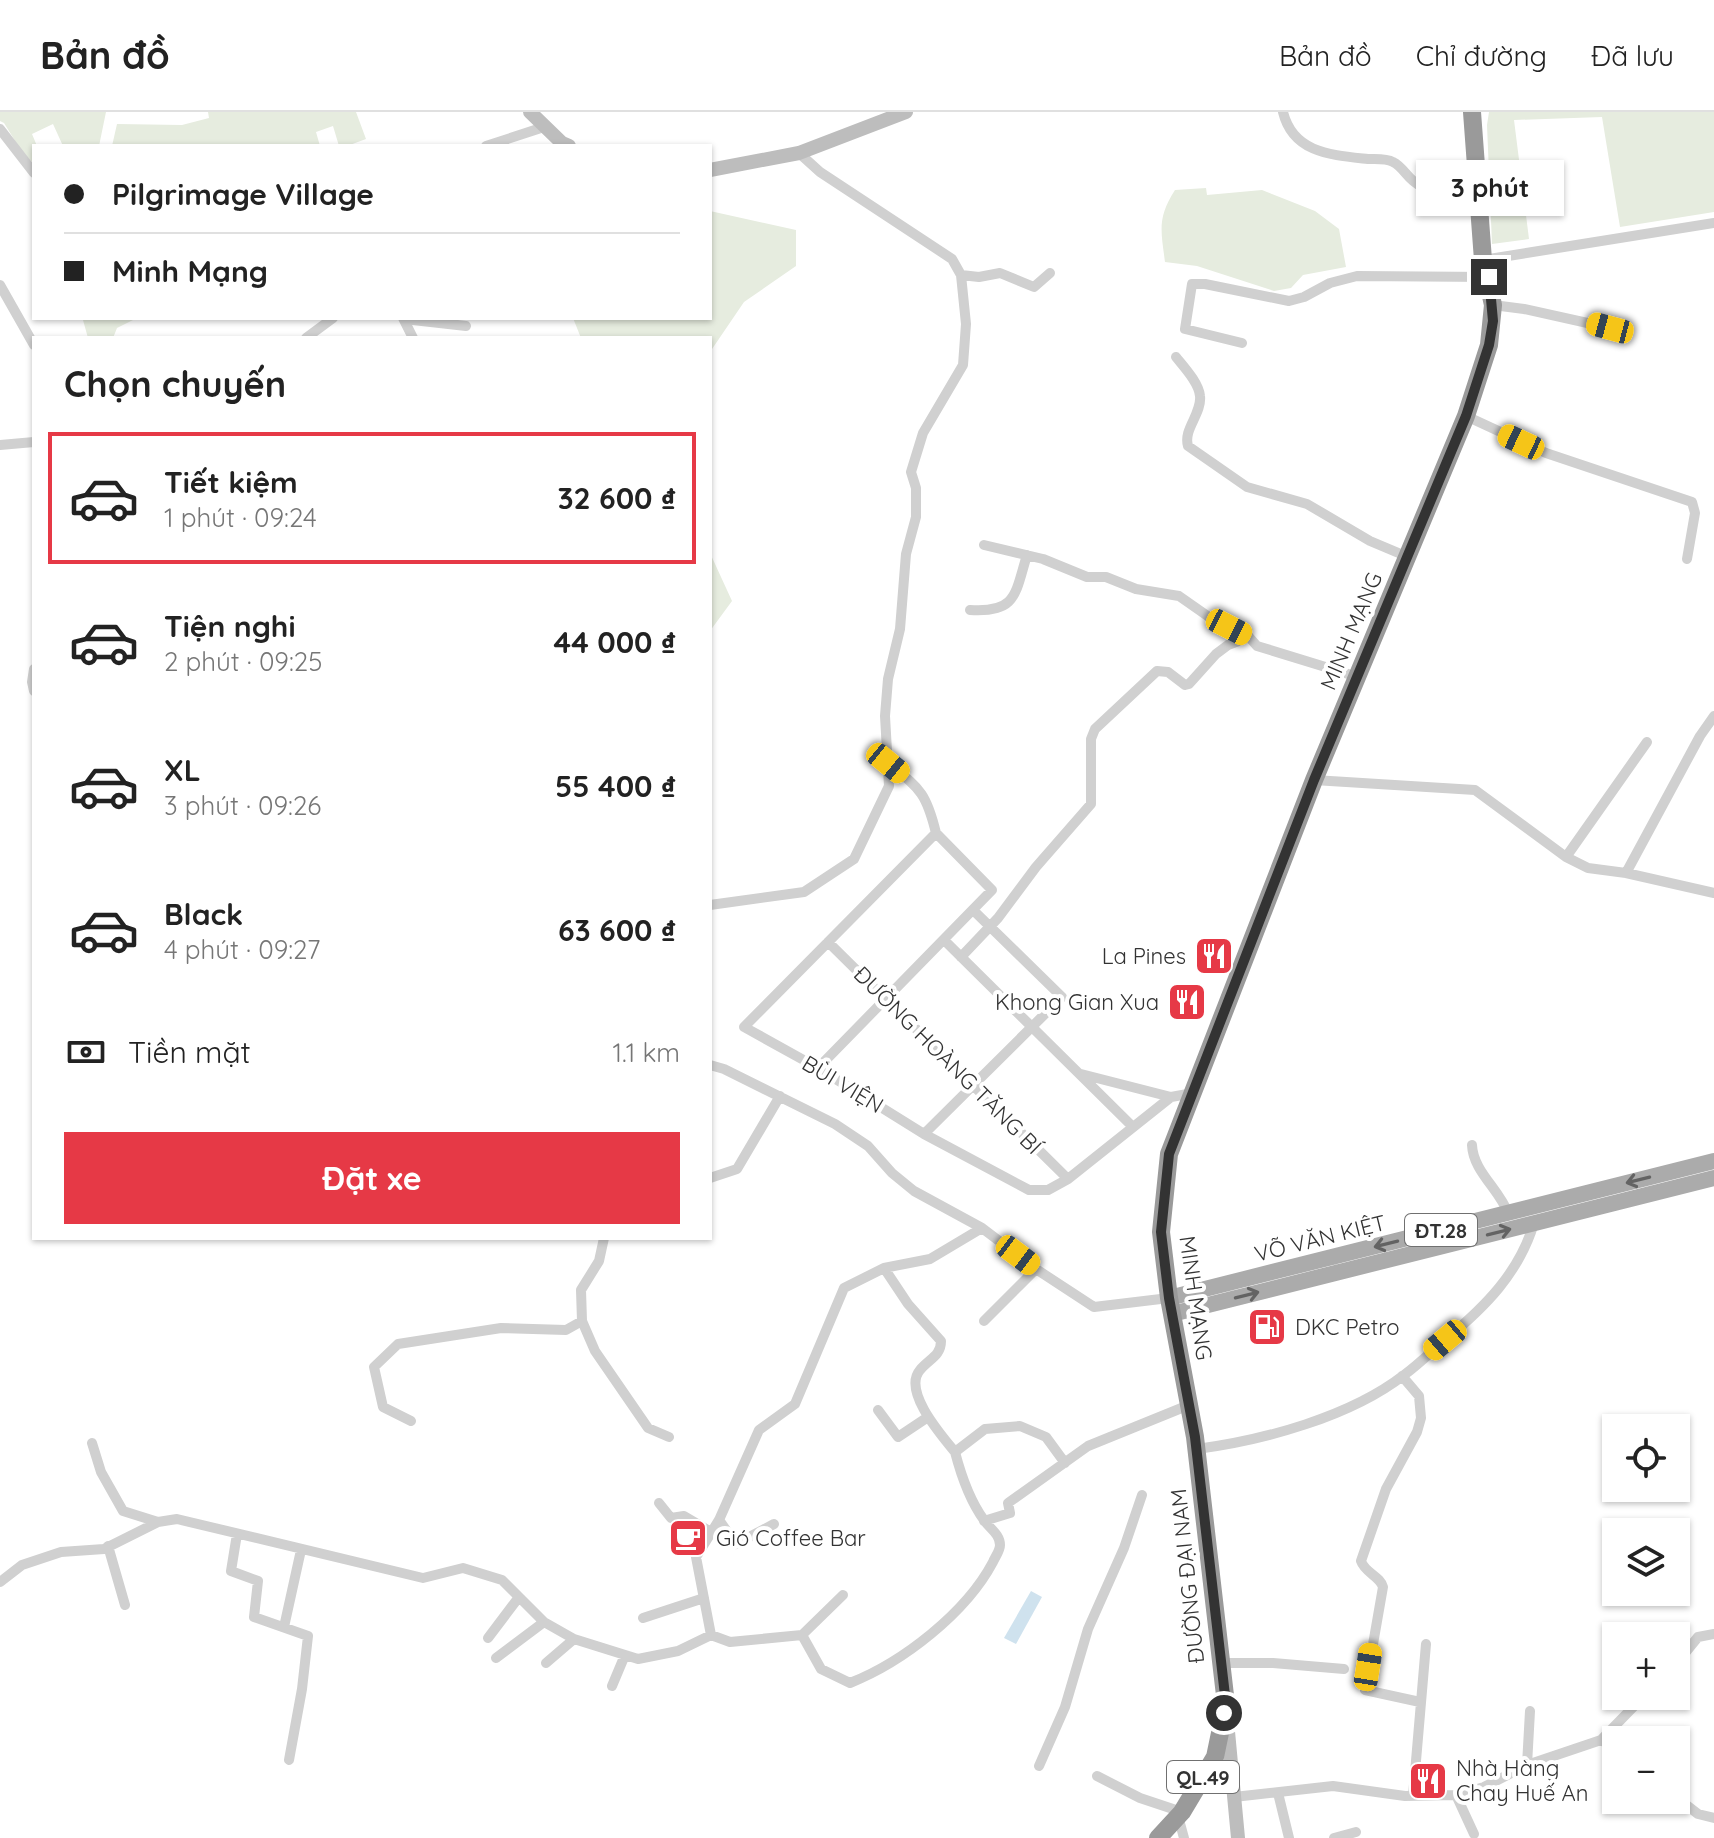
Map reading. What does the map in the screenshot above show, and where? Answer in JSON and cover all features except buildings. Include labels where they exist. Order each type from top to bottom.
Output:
[{"type":"highway","name":"MINH MẠNG","points":[[1189,1405],[1170,1306],[1161,1232],[1169,1154],[1314,780],[1466,416],[1489,345],[1493,305],[1486,268],[1472,112]]},
{"type":"highway","name":"ĐƯỜNG ĐẠI NAM","points":[[1189,1405],[1197,1449],[1226,1704]]},
{"type":"highway","name":"QL.49","points":[[1158,1838],[1180,1814],[1215,1757],[1226,1704]]},
{"type":"main road","name":"VÕ VĂN KIỆT","points":[[1436,1239],[1508,1213],[1714,1161]]},
{"type":"main road","name":"VÕ VĂN KIỆT","points":[[1170,1306],[1436,1239],[1534,1223],[1714,1178]]},
{"type":"street","points":[[530,112],[566,144]]},
{"type":"street","points":[[712,170],[799,153],[906,112]]},
{"type":"street","points":[[1283,112],[1290,132],[1313,148],[1345,157],[1394,162],[1421,186],[1478,185]]},
{"type":"street","points":[[492,144],[544,127]]},
{"type":"street","points":[[0,129],[32,170]]},
{"type":"street","points":[[712,905],[804,892],[854,859],[889,786],[885,716],[888,679],[900,629],[906,554],[917,503],[911,472],[923,433],[963,365],[966,324],[961,275],[952,259],[820,172],[799,153]]},
{"type":"street","points":[[1242,343],[1185,329],[1192,284],[1289,301],[1330,283],[1357,276],[1486,268],[1714,223]]},
{"type":"street","points":[[961,275],[979,277],[1000,273],[1034,287],[1050,273]]},
{"type":"street","points":[[0,285],[32,341]]},
{"type":"street","points":[[1493,305],[1610,328]]},
{"type":"street","points":[[309,336],[330,320]]},
{"type":"street","points":[[419,320],[466,326]]},
{"type":"street","points":[[1176,357],[1200,396],[1186,438],[1188,446],[1247,487],[1307,504],[1370,541],[1408,557]]},
{"type":"street","points":[[1466,416],[1555,457],[1692,502],[1695,509],[1687,559]]},
{"type":"street","points":[[0,445],[32,442]]},
{"type":"street","points":[[984,545],[1027,555],[1090,578],[1106,577],[1136,589],[1179,596],[1268,651],[1358,677]]},
{"type":"street","points":[[970,610],[992,611],[1009,603],[1027,555]]},
{"type":"street","points":[[961,957],[1091,804],[1091,739],[1095,729],[1157,671],[1168,672],[1185,685],[1189,684],[1216,654],[1228,645],[1249,637]]},
{"type":"street","points":[[1626,873],[1700,736],[1714,716]]},
{"type":"street","points":[[1566,857],[1647,742]]},
{"type":"street","points":[[818,1068],[992,890],[936,833],[922,791],[888,763]]},
{"type":"street","points":[[1314,780],[1475,790],[1566,857],[1588,868],[1626,873],[1714,893]]},
{"type":"street","name":"BÙI VIỆN","points":[[936,833],[744,1027],[818,1068],[924,1134],[1029,1190],[1048,1190],[1068,1179],[1171,1097]]},
{"type":"street","points":[[924,1134],[1062,997],[973,910]]},
{"type":"street","points":[[944,940],[1132,1126]]},
{"type":"street","name":"ĐƯỜNG HOÀNG TĂNG BÍ","points":[[828,942],[1068,1179]]},
{"type":"street","points":[[712,1066],[835,1124],[868,1146],[892,1173],[914,1191],[982,1228],[1094,1307],[1170,1306]]},
{"type":"street","points":[[1079,1073],[1171,1097],[1193,1093]]},
{"type":"street","points":[[712,1177],[737,1169],[780,1096]]},
{"type":"street","points":[[1472,1145],[1474,1158],[1508,1213]]},
{"type":"street","points":[[1197,1449],[1256,1439],[1310,1422],[1361,1400],[1402,1376],[1492,1297],[1520,1258],[1534,1223]]},
{"type":"street","points":[[711,1635],[696,1557],[719,1520],[759,1430],[795,1404],[844,1288],[884,1268],[930,1259],[982,1228]]},
{"type":"street","points":[[604,1240],[599,1261],[581,1290],[582,1321],[595,1351],[648,1428],[669,1437]]},
{"type":"street","points":[[802,1635],[821,1669],[850,1683],[882,1668],[946,1620],[984,1579],[1000,1548],[994,1531],[984,1521],[960,1471],[955,1452],[928,1417],[915,1382],[917,1372],[937,1355],[941,1341],[908,1304],[884,1268]]},
{"type":"street","points":[[984,1321],[1036,1269]]},
{"type":"street","points":[[411,1421],[383,1407],[374,1367],[398,1344],[501,1328],[566,1330],[582,1321]]},
{"type":"street","points":[[1402,1376],[1419,1396],[1421,1418],[1409,1448],[1386,1489],[1361,1561],[1362,1566],[1383,1587],[1365,1690],[1420,1702]]},
{"type":"street","points":[[984,1521],[1010,1513],[1008,1503],[1088,1446],[1189,1405]]},
{"type":"street","points":[[878,1410],[898,1437],[928,1417]]},
{"type":"street","points":[[955,1452],[985,1429],[1020,1426],[1046,1437],[1065,1463]]},
{"type":"street","points":[[92,1443],[101,1472],[123,1511],[158,1522]]},
{"type":"street","points":[[1039,1766],[1065,1707],[1088,1629],[1124,1548],[1142,1495]]},
{"type":"street","points":[[659,1503],[671,1518],[684,1516],[711,1532]]},
{"type":"street","points":[[0,1582],[22,1565],[35,1560],[61,1552],[108,1546],[158,1522],[177,1519],[423,1578],[463,1568],[502,1580],[544,1622],[574,1639],[638,1659],[678,1651],[711,1635],[730,1642],[802,1635],[843,1595]]},
{"type":"street","points":[[719,1520],[736,1544],[774,1524]]},
{"type":"street","points":[[237,1534],[231,1571],[258,1581],[254,1617],[308,1636],[289,1760]]},
{"type":"street","points":[[108,1546],[125,1605]]},
{"type":"street","points":[[284,1627],[301,1550]]},
{"type":"street","points":[[488,1638],[519,1597]]},
{"type":"street","points":[[643,1618],[704,1598]]},
{"type":"street","points":[[496,1658],[544,1622]]},
{"type":"street","points":[[1690,1647],[1698,1637],[1714,1634]]},
{"type":"street","points":[[546,1663],[574,1639]]},
{"type":"street","points":[[1413,1796],[1426,1644]]},
{"type":"street","points":[[612,1686],[625,1655]]},
{"type":"street","points":[[1221,1663],[1273,1663],[1344,1669]]},
{"type":"street","name":"ĐƯỜNG ĐẠI NAM","points":[[1226,1704],[1238,1838]]},
{"type":"street","points":[[1234,1797],[1333,1786],[1413,1796],[1456,1795],[1484,1787],[1527,1765],[1601,1740],[1630,1710]]},
{"type":"street","points":[[1527,1765],[1530,1711]]},
{"type":"street","points":[[1097,1776],[1180,1814],[1184,1838]]},
{"type":"street","points":[[1278,1793],[1289,1838]]},
{"type":"street","points":[[1456,1795],[1474,1834]]},
{"type":"street","points":[[1690,1808],[1698,1814],[1714,1818]]},
{"type":"street","points":[[1334,1838],[1356,1832]]},
{"type":"shaded area","points":[[0,112],[106,112],[99,144],[62,144],[53,124],[32,134],[36,144],[32,144],[32,162],[0,121]]},
{"type":"shaded area","points":[[208,112],[356,112],[366,139],[352,144],[338,144],[333,126],[316,132],[319,144],[112,144],[117,124],[182,125],[209,118]]},
{"type":"shaded area","points":[[1489,112],[1714,112],[1714,212],[1620,227],[1602,117],[1514,120],[1529,239],[1492,244]]},
{"type":"shaded area","points":[[1206,188],[1207,195],[1262,190],[1315,211],[1339,229],[1346,267],[1303,275],[1291,288],[1274,291],[1197,266],[1165,262],[1162,225],[1169,200],[1175,190]]},
{"type":"shaded area","points":[[712,211],[796,230],[796,266],[744,302],[712,349],[712,336],[580,336],[574,320],[712,320]]},
{"type":"shaded area","points":[[83,320],[133,320],[117,328],[114,336],[87,336]]},
{"type":"shaded area","points":[[712,557],[732,601],[712,628]]},
{"type":"water","points":[[1031,1591],[1042,1597],[1016,1644],[1004,1638]]},
{"type":"place","name":"La Pines","points":[[1214,956]]},
{"type":"place","name":"Khong Gian Xua","points":[[1187,1002]]},
{"type":"place","name":"DKC Petro","points":[[1267,1327]]},
{"type":"place","name":"Gió Coffee Bar","points":[[688,1538]]},
{"type":"place","name":"Nhà Hàng Chay Huế An","points":[[1428,1781]]},
{"type":"route","points":[[1224,1713],[1226,1704],[1195,1437],[1169,1298],[1161,1232],[1169,1154],[1314,780],[1466,416],[1489,345],[1493,321],[1489,277]]}]
